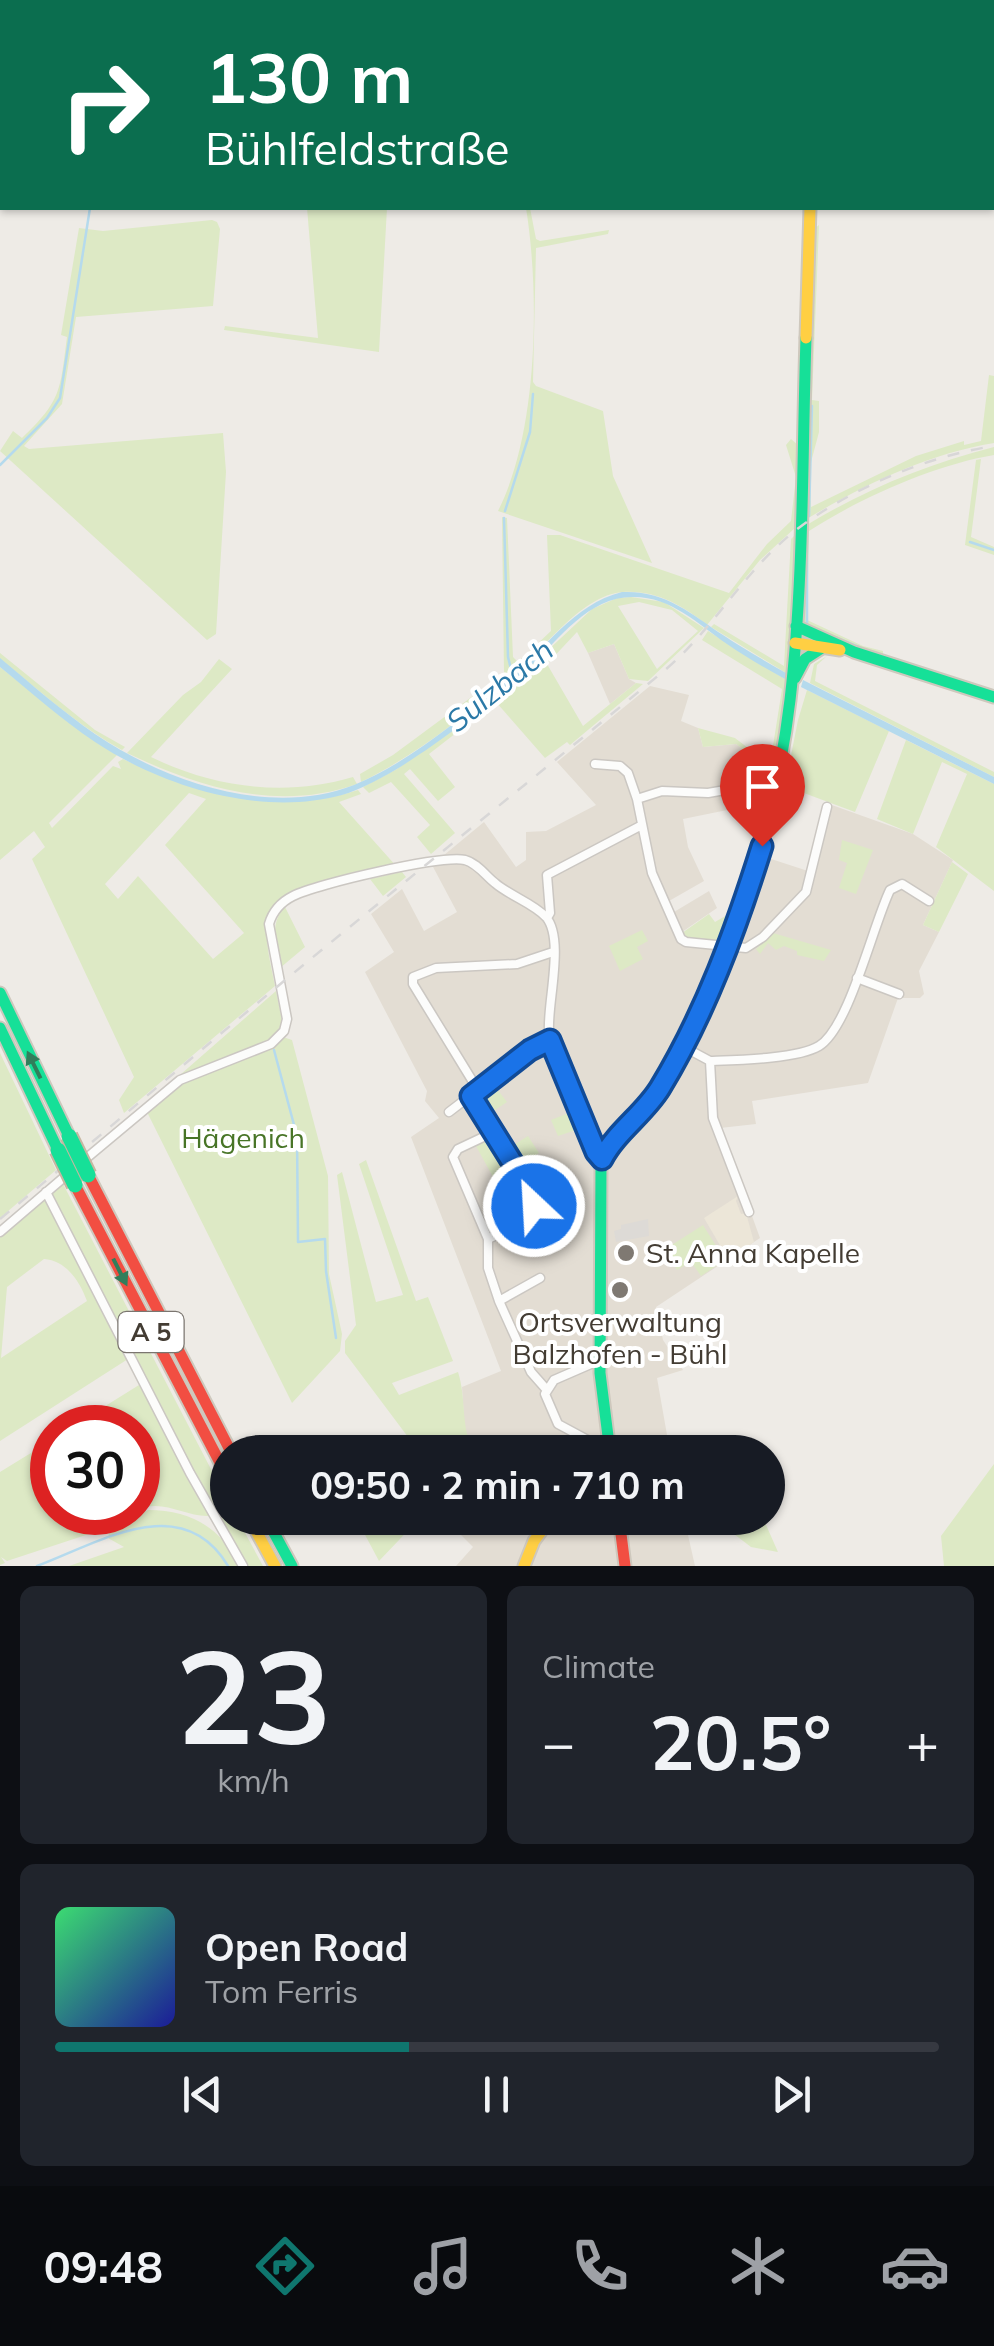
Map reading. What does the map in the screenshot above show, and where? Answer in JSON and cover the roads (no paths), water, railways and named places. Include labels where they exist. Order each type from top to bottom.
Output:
[{"type":"main road","points":[[608,1435],[600,1360],[602,1159],[650,1103],[682,1046],[727,946],[762,846],[782,752],[794,676],[810,210]]},
{"type":"main road","points":[[795,634],[823,648],[854,652]]},
{"type":"main road","points":[[795,634],[994,697]]},
{"type":"main road","points":[[794,676],[805,658],[823,648]]},
{"type":"main road","name":"A 5","points":[[0,993],[63,1143]]},
{"type":"main road","name":"A 5","points":[[0,1028],[82,1180],[210,1441]]},
{"type":"main road","name":"A 5","points":[[82,1180],[223,1435]]},
{"type":"main road","points":[[258,1535],[275,1566]]},
{"type":"main road","points":[[275,1535],[292,1566]]},
{"type":"main road","points":[[524,1566],[538,1535]]},
{"type":"main road","points":[[621,1535],[625,1566]]},
{"type":"street","points":[[595,764],[625,768],[637,799],[652,873],[682,939],[727,946],[752,945],[802,898],[811,878],[828,807]]},
{"type":"street","points":[[637,799],[662,791],[708,793],[777,781]]},
{"type":"street","points":[[602,1159],[550,1040],[555,981],[547,918],[547,875],[642,825]]},
{"type":"street","points":[[0,1232],[180,1080],[270,1044],[282,1034],[286,1018],[269,924],[278,906],[296,894],[426,863],[464,860],[547,918]]},
{"type":"street","points":[[682,1046],[710,1060],[802,1052],[819,1046],[837,1027],[893,886],[902,884],[929,900]]},
{"type":"street","points":[[488,1239],[525,1222],[534,1202],[413,984],[413,976],[436,968],[517,964],[553,952]]},
{"type":"street","points":[[856,978],[899,994]]},
{"type":"street","points":[[449,1112],[530,1050],[550,1040]]},
{"type":"street","points":[[710,1060],[713,1118],[749,1212]]},
{"type":"street","points":[[494,1132],[458,1149],[452,1157],[488,1239],[486,1260],[499,1301],[531,1372],[546,1388],[548,1404],[558,1424],[578,1435]]},
{"type":"street","points":[[46,1192],[190,1473],[244,1566]]},
{"type":"street","points":[[499,1301],[540,1278]]},
{"type":"street","points":[[546,1388],[554,1380],[600,1360]]},
{"type":"water","points":[[622,592],[651,595],[676,604],[786,673],[785,679],[672,607],[647,598],[618,599],[589,611],[491,701],[388,774],[342,795],[279,802],[214,794],[122,758],[83,733],[0,667],[0,658],[95,734],[186,780],[254,796],[322,794],[374,776],[413,753],[504,683],[573,618],[604,598]]},
{"type":"water","points":[[803,680],[994,777],[994,784],[801,687]]},
{"type":"waterway","points":[[0,465],[47,418],[60,398],[90,210]]},
{"type":"waterway","points":[[505,511],[530,432],[533,394]]},
{"type":"waterway","points":[[809,516],[812,406]]},
{"type":"waterway","name":"Sulzbach","points":[[504,518],[508,657],[513,677]]},
{"type":"waterway","points":[[807,532],[807,625]]},
{"type":"waterway","points":[[970,542],[994,550]]},
{"type":"waterway","points":[[837,638],[866,650]]},
{"type":"waterway","points":[[274,1050],[297,1136],[298,1242],[325,1239],[336,1338]]},
{"type":"waterway","points":[[37,1566],[138,1528],[164,1526],[187,1530],[209,1543],[228,1566]]},
{"type":"railway","points":[[0,1219],[665,670],[764,560],[800,527],[892,475],[943,457],[994,446]]},
{"type":"place","name":"St. Anna Kapelle","points":[[626,1253]]},
{"type":"place","name":"Ortsverwaltung Balzhofen - Bühl","points":[[620,1290]]},
{"type":"park label","name":"Hägenich","points":[[243,1138]]}]
